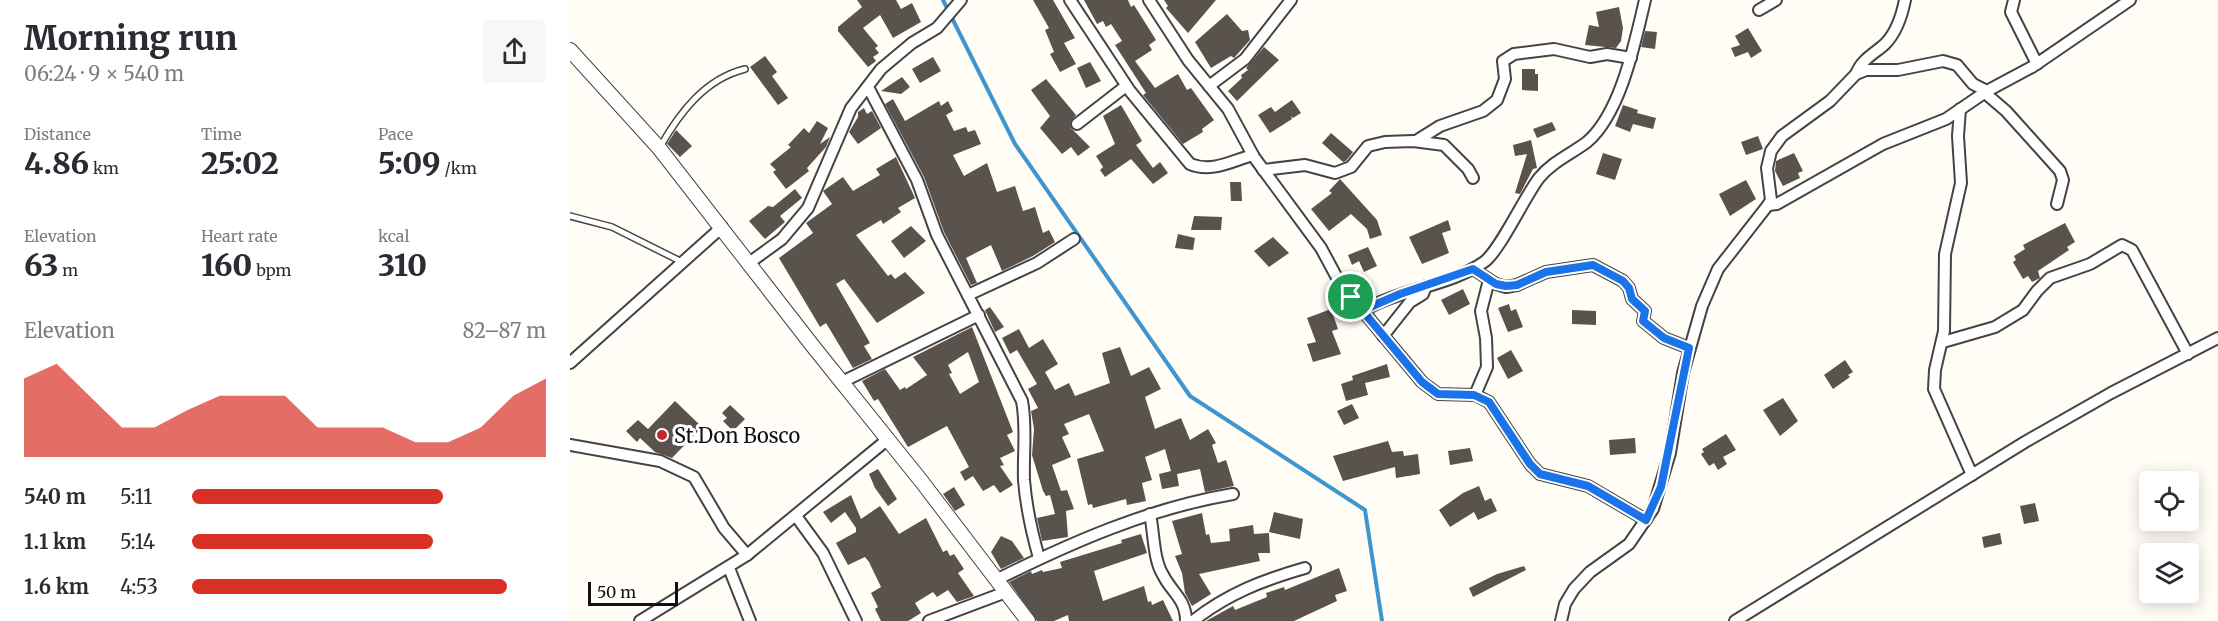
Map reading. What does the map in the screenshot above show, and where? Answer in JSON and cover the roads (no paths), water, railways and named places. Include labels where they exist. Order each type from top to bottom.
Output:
[{"type":"street","points":[[749,263],[782,239],[808,208],[851,108],[891,59],[937,28],[961,0]]},
{"type":"street","points":[[1070,0],[1126,86],[1190,164],[1203,169],[1212,168],[1253,155]]},
{"type":"street","points":[[1149,0],[1188,60],[1228,109],[1253,155],[1321,249],[1351,297],[1422,382],[1438,394],[1474,395],[1489,402],[1530,464],[1540,474],[1588,486],[1646,520]]},
{"type":"street","points":[[1209,86],[1245,59],[1291,0]]},
{"type":"street","points":[[1351,297],[1370,307],[1400,294],[1473,269],[1489,258],[1540,177],[1588,141],[1600,125],[1614,101],[1631,58],[1645,0]]},
{"type":"street","points":[[1759,10],[1776,0]]},
{"type":"street","points":[[1561,621],[1565,604],[1574,589],[1590,572],[1629,544],[1646,520],[1661,487],[1689,348],[1713,278],[1768,206],[1770,183],[1767,168],[1771,151],[1797,122],[1830,101],[1856,75],[1864,61],[1891,37],[1905,0]]},
{"type":"street","points":[[2014,0],[2011,12],[2037,64]]},
{"type":"street","points":[[1768,206],[1777,204],[1883,144],[1947,119],[1986,92],[2037,64],[2130,0]]},
{"type":"street","points":[[570,50],[659,148],[1028,621]]},
{"type":"street","points":[[1416,141],[1440,126],[1483,111],[1497,100],[1505,79],[1503,62],[1514,54],[1554,50],[1590,57],[1607,54],[1631,58]]},
{"type":"street","points":[[1856,75],[1866,70],[1898,70],[1943,61],[1957,65],[1973,84],[1986,92],[2006,111],[2060,171],[2063,180],[2057,204]]},
{"type":"street","points":[[1077,124],[1126,86]]},
{"type":"street","points":[[868,87],[917,180],[937,235],[1022,401],[1026,421],[1024,480],[1031,531],[1039,558]]},
{"type":"street","points":[[1960,109],[1958,136],[1962,183],[1945,254],[1943,342],[1935,370],[1935,396],[1972,475]]},
{"type":"street","points":[[1263,170],[1305,165],[1335,173],[1351,166],[1368,146],[1385,142],[1416,141],[1444,146],[1468,169],[1473,178]]},
{"type":"street","points":[[570,363],[722,227]]},
{"type":"street","points":[[968,295],[1037,263],[1074,239]]},
{"type":"street","points":[[1943,342],[1995,327],[2024,310],[2037,291],[2050,278],[2090,264],[2122,245],[2132,250],[2188,354]]},
{"type":"street","points":[[1473,269],[1489,280],[1506,286],[1517,285],[1546,272],[1582,266],[1599,267],[1616,276],[1627,286],[1632,299],[1645,311],[1643,321],[1652,330],[1689,348]]},
{"type":"street","points":[[1474,395],[1487,368],[1486,338],[1481,311],[1489,280]]},
{"type":"street","points":[[1383,336],[1410,302],[1423,294],[1426,286]]},
{"type":"street","points":[[842,382],[979,315]]},
{"type":"street","points":[[1735,621],[1972,475],[2111,393],[2218,338]]},
{"type":"street","points":[[640,621],[747,555],[888,439]]},
{"type":"street","points":[[570,445],[660,461],[694,477],[724,528],[747,555]]},
{"type":"street","points":[[996,580],[1039,558],[1150,514],[1201,499],[1233,494]]},
{"type":"street","points":[[1150,514],[1162,575],[1182,599],[1186,621]]},
{"type":"street","points":[[796,516],[823,553],[856,621]]},
{"type":"street","points":[[729,568],[750,621]]},
{"type":"street","points":[[1193,621],[1228,597],[1256,583],[1305,568]]},
{"type":"street","points":[[929,621],[1005,592]]},
{"type":"lane","points":[[659,148],[677,120],[709,84],[730,73],[745,69]]},
{"type":"lane","points":[[570,216],[612,227],[682,262]]},
{"type":"waterway","points":[[943,0],[1015,144],[1190,396],[1365,510],[1382,621]]},
{"type":"place","name":"St.Don Bosco","points":[[662,435]]}]
